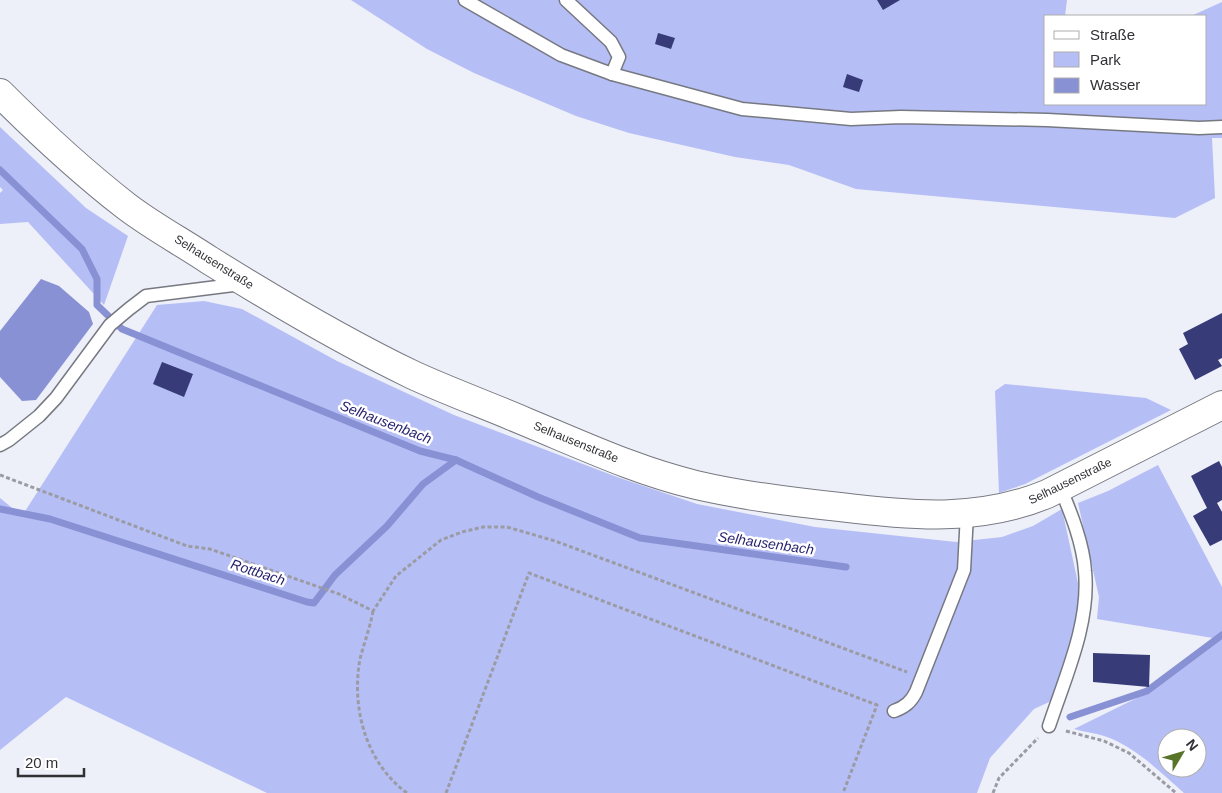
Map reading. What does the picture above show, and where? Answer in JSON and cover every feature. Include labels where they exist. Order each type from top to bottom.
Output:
[{"type":"street","name":"Selhausenstraße","points":[[0,93],[47,140],[129,209],[246,283],[344,341],[415,376],[638,468],[695,484],[807,503],[923,515],[967,514],[997,510],[1025,503],[1060,487],[1222,405]]},
{"type":"lane","points":[[465,0],[561,55],[612,74],[742,109],[851,119],[901,117],[1047,120],[1199,128],[1222,127]]},
{"type":"lane","points":[[566,0],[611,42],[619,57],[612,74]]},
{"type":"lane","points":[[0,445],[21,431],[56,398],[114,322],[146,296],[246,283]]},
{"type":"lane","points":[[1049,726],[1082,628],[1086,592],[1085,570],[1078,538],[1060,487]]},
{"type":"lane","points":[[894,711],[911,701],[964,570],[967,514]]},
{"type":"path","points":[[0,475],[187,546],[210,549],[339,594],[373,611]]},
{"type":"path","points":[[407,793],[383,769],[368,745],[360,716],[358,682],[360,659],[370,631],[373,611],[396,576],[441,540],[462,532],[483,528],[507,527],[530,532],[922,677]]},
{"type":"path","points":[[446,793],[529,573],[876,705],[843,793]]},
{"type":"path","points":[[993,793],[999,778],[1049,726],[1104,741],[1130,753],[1176,793]]},
{"type":"green space","points":[[351,0],[1067,0],[1065,15],[1044,15],[1044,105],[1207,105],[1207,15],[1193,15],[1222,2],[1222,138],[1212,138],[1215,198],[1175,218],[856,189],[789,165],[735,157],[629,133],[576,116],[474,73],[427,49]]},
{"type":"green space","points":[[0,127],[86,208],[128,236],[104,305],[28,222],[0,224],[0,193],[3,190],[0,187]]},
{"type":"green space","points":[[204,301],[242,309],[337,361],[454,415],[617,477],[697,504],[815,527],[956,542],[1002,537],[1033,526],[1062,509],[1081,597],[1062,696],[1034,709],[990,758],[977,793],[267,793],[66,697],[0,750],[0,498],[22,516],[157,305]]},
{"type":"green space","points":[[1005,384],[1146,398],[1171,410],[1025,484],[999,493],[995,391]]},
{"type":"green space","points":[[1158,465],[1222,587],[1222,793],[1184,793],[1167,778],[1207,778],[1207,728],[1157,728],[1157,769],[1137,753],[1115,740],[1074,729],[1149,692],[1219,639],[1097,619],[1099,597],[1078,503],[1108,491]]},
{"type":"water","points":[[41,279],[59,286],[89,312],[93,324],[36,400],[22,401],[0,377],[0,331]]},
{"type":"building","points":[[877,0],[900,0],[883,10]]},
{"type":"building","points":[[658,33],[675,38],[671,49],[655,44]]},
{"type":"building","points":[[847,74],[863,80],[859,92],[843,87]]},
{"type":"building","points":[[1222,313],[1222,358],[1218,360],[1222,366],[1195,380],[1179,349],[1188,344],[1183,333]]},
{"type":"building","points":[[162,362],[193,374],[184,397],[153,384]]},
{"type":"building","points":[[1219,461],[1222,467],[1222,500],[1217,503],[1222,512],[1222,540],[1210,546],[1193,516],[1207,508],[1191,476]]},
{"type":"building","points":[[1093,653],[1150,655],[1149,687],[1093,682]]},
{"type":"waterway","name":"Selhausenbach","points":[[0,170],[82,249],[97,279],[97,305],[122,329],[420,451],[456,460],[538,497],[640,538],[846,567]]},
{"type":"waterway","name":"Rottbach","points":[[0,509],[50,519],[314,603],[335,575],[387,526],[423,484],[456,460]]},
{"type":"waterway","name":"Selhausenbach","points":[[1070,717],[1147,691],[1222,635]]}]
